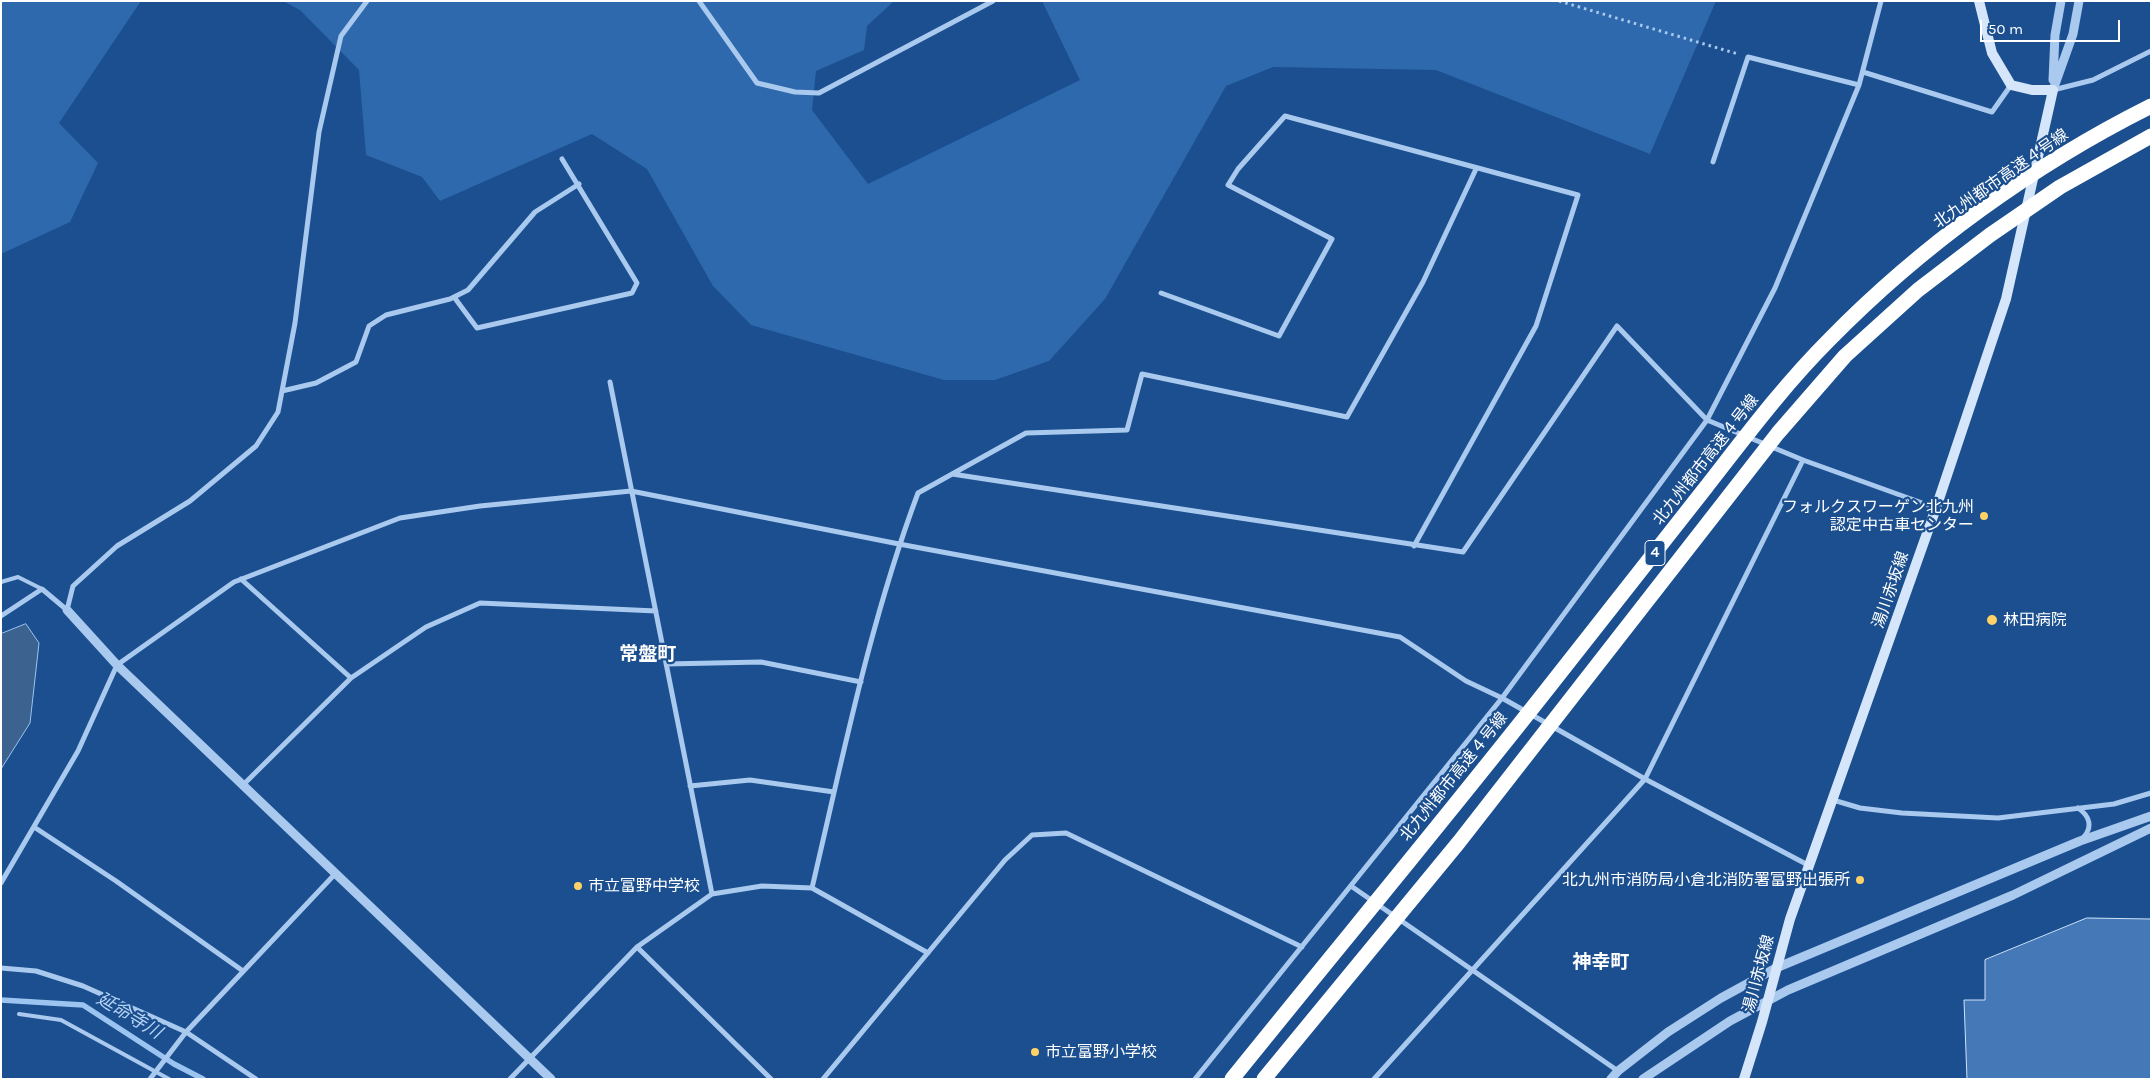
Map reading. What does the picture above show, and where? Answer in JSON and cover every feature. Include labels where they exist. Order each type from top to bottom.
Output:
[{"type":"highway","name":"北九州都市高速４号線","points":[[1232,1079],[1555,680],[1758,420],[1828,341],[1902,272],[1974,215],[2048,165],[2116,123],[2151,106]]},
{"type":"highway","name":"4","points":[[1264,1079],[1459,842],[1778,433],[1845,356],[1918,290],[1990,235],[2060,187],[2151,136]]},
{"type":"main road","points":[[1979,1],[1992,53],[2011,85],[2032,90],[2053,90]]},
{"type":"main road","name":"湯川赤坂線","points":[[1744,1079],[1790,919],[1808,865],[1833,800],[1936,508],[2006,299],[2053,90]]},
{"type":"street","points":[[67,610],[73,586],[117,546],[190,501],[256,446],[278,412],[295,324],[319,132],[342,36],[367,1]]},
{"type":"street","points":[[699,1],[757,83],[795,92],[819,94],[993,1]]},
{"type":"street","points":[[1194,1079],[1502,698],[1707,420],[1775,288],[1859,85],[1881,1]]},
{"type":"street","points":[[2053,90],[2055,35],[2061,1]]},
{"type":"street","points":[[2053,90],[2073,34],[2079,1]]},
{"type":"street","points":[[2053,90],[2093,80],[2151,51]]},
{"type":"street","points":[[1713,162],[1748,57],[1859,85]]},
{"type":"street","points":[[1863,72],[1992,112],[2011,85]]},
{"type":"street","points":[[1161,293],[1279,336],[1332,239],[1228,185],[1238,169],[1285,116],[1578,195],[1536,326],[1414,546]]},
{"type":"street","points":[[454,297],[477,328],[632,293],[637,283],[562,158]]},
{"type":"street","points":[[812,888],[861,682],[899,544],[918,493],[1026,433],[1127,430],[1142,374],[1347,417],[1423,282],[1476,169]]},
{"type":"street","points":[[282,391],[316,383],[356,362],[369,326],[386,315],[454,297],[468,290],[535,212],[579,184]]},
{"type":"street","points":[[951,474],[1463,552],[1617,326],[1707,420],[1802,460],[1936,508]]},
{"type":"street","points":[[610,382],[712,894]]},
{"type":"street","points":[[1374,1079],[1645,779],[1802,460]]},
{"type":"street","points":[[1,884],[78,751],[117,665],[234,582],[400,518],[480,506],[631,491],[899,544],[1400,637],[1466,682],[1502,698],[1645,779],[1808,865]]},
{"type":"street","points":[[241,579],[351,678]]},
{"type":"street","points":[[1,616],[42,590],[67,610],[117,665],[551,1079]]},
{"type":"street","points":[[243,785],[351,678],[426,627],[480,603],[656,611]]},
{"type":"street","points":[[666,664],[761,662],[861,682]]},
{"type":"street","points":[[690,786],[750,780],[834,792]]},
{"type":"street","points":[[1833,800],[1860,808],[1953,817],[1998,818],[2114,804],[2151,793]]},
{"type":"street","points":[[2078,808],[2088,817],[2090,825],[2088,833],[2080,841]]},
{"type":"street","points":[[1611,1079],[1618,1071],[1683,1022],[1721,998],[1776,968],[2080,841],[2151,816]]},
{"type":"street","points":[[34,827],[116,881],[243,971]]},
{"type":"street","points":[[1646,1078],[1730,1021],[1768,1000],[2013,895],[2151,828]]},
{"type":"street","points":[[823,1079],[1005,860],[1032,835],[1066,833],[1302,947]]},
{"type":"street","points":[[150,1079],[186,1032],[335,874]]},
{"type":"street","points":[[510,1079],[638,947],[712,894],[762,886],[812,888],[928,953]]},
{"type":"street","points":[[1350,886],[1618,1071]]},
{"type":"street","points":[[638,947],[771,1079]]},
{"type":"street","points":[[1,968],[36,971],[83,986],[186,1032],[256,1079]]},
{"type":"lane","points":[[1,582],[18,577],[42,590]]},
{"type":"lane","points":[[19,1014],[61,1020],[169,1079]]},
{"type":"path","points":[[1558,1],[1748,57]]},
{"type":"shaded area","points":[[1,1],[141,1],[59,123],[98,163],[70,222],[1,254]]},
{"type":"shaded area","points":[[283,1],[894,1],[867,26],[864,50],[816,71],[812,110],[868,184],[1080,80],[1042,1],[1716,1],[1650,154],[1436,70],[1273,67],[1226,86],[1105,299],[1049,361],[995,380],[944,380],[751,325],[713,286],[647,169],[592,134],[440,201],[422,177],[366,155],[359,70],[300,10]]},
{"type":"shaded area","points":[[26,624],[39,643],[30,723],[1,769],[1,634]]},
{"type":"building","points":[[2087,918],[2151,919],[2151,1079],[1967,1079],[1964,1000],[1985,1000],[1985,960]]},
{"type":"waterway","name":"延命寺川","points":[[1,1000],[83,1005],[174,1064],[203,1079]]},
{"type":"place","name":"フォルクスワーゲン北九州 認定中古車センター","points":[[1984,516]]},
{"type":"place","name":"林田病院","points":[[1992,620]]},
{"type":"place","name":"北九州市消防局小倉北消防署富野出張所","points":[[1860,880]]},
{"type":"place","name":"市立富野中学校","points":[[578,886]]},
{"type":"place","name":"市立富野小学校","points":[[1035,1052]]},
{"type":"district","name":"常盤町","points":[[648,655]]},
{"type":"district","name":"神幸町","points":[[1601,963]]}]
